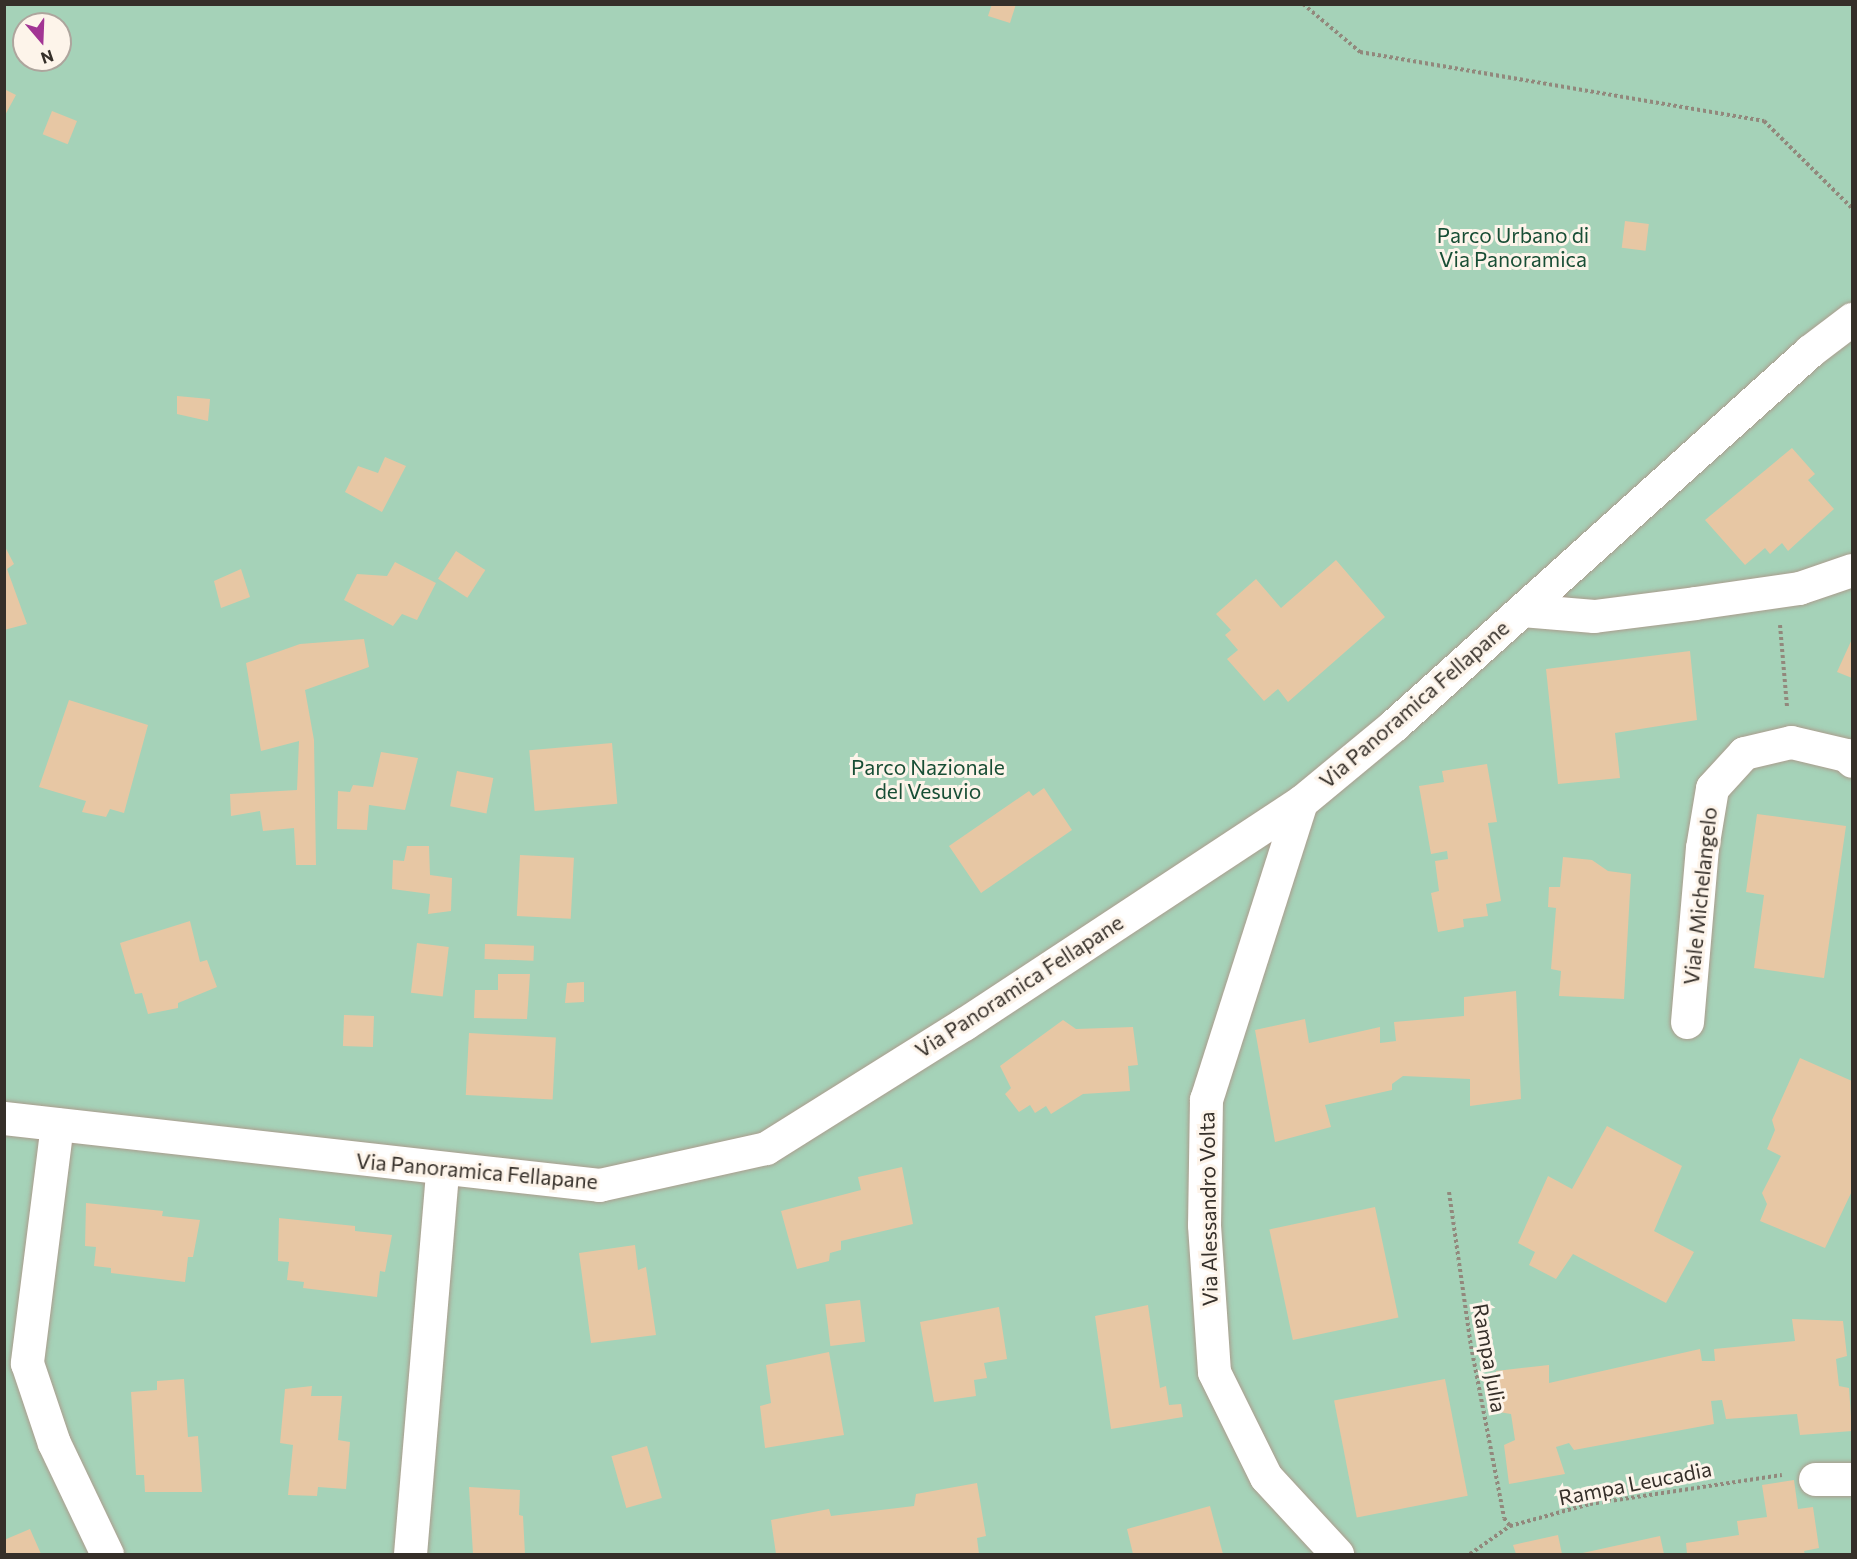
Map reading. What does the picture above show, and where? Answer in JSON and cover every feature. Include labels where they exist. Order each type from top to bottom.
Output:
[{"type":"street","name":"Via Panoramica Fellapane","points":[[4,1118],[599,1185],[766,1148],[964,1024],[1301,802],[1394,725],[1810,351],[1852,320]]},
{"type":"street","points":[[1522,610],[1594,616],[1777,591],[1852,570]]},
{"type":"street","name":"Viale Michelangelo","points":[[1687,1022],[1702,848],[1712,788],[1744,753],[1791,742],[1846,755],[1852,761]]},
{"type":"street","name":"Via Alessandro Volta","points":[[1301,802],[1206,1099],[1204,1226],[1214,1372],[1266,1477],[1337,1554]]},
{"type":"street","points":[[57,1124],[27,1363],[54,1443],[107,1554]]},
{"type":"street","points":[[410,1554],[442,1169]]},
{"type":"street","points":[[1815,1479],[1852,1479]]},
{"type":"path","points":[[1303,4],[1360,52],[1764,121],[1852,208]]},
{"type":"path","points":[[1777,591],[1791,742]]},
{"type":"path","name":"Rampa Julia","points":[[1449,1192],[1471,1346],[1504,1518],[1510,1526]]},
{"type":"path","name":"Rampa Leucadia","points":[[1470,1554],[1510,1526],[1590,1504],[1671,1490],[1791,1474],[1815,1479]]},
{"type":"green space","name":"Parco Nazionale del Vesuvio","points":[[5,5],[1852,5],[1852,1554],[5,1554]]},
{"type":"building","points":[[992,4],[1016,4],[1010,23],[988,16]]},
{"type":"building","points":[[4,89],[16,95],[4,117]]},
{"type":"building","points":[[52,111],[77,121],[68,144],[43,134]]},
{"type":"building","points":[[1625,221],[1649,224],[1646,251],[1622,248]]},
{"type":"building","points":[[177,396],[210,399],[208,421],[177,414]]},
{"type":"building","points":[[1792,448],[1815,474],[1808,480],[1834,509],[1788,551],[1782,543],[1770,554],[1765,548],[1745,565],[1705,520]]},
{"type":"building","points":[[385,457],[406,466],[382,512],[345,492],[358,466],[378,473]]},
{"type":"building","points":[[4,545],[14,564],[7,569],[27,624],[4,630]]},
{"type":"building","points":[[456,551],[485,570],[467,598],[438,579]]},
{"type":"building","points":[[1336,560],[1385,617],[1288,702],[1278,689],[1264,701],[1227,659],[1238,650],[1225,635],[1231,630],[1216,614],[1256,579],[1281,608]]},
{"type":"building","points":[[395,562],[436,583],[417,620],[402,614],[393,626],[344,600],[357,574],[387,576]]},
{"type":"building","points":[[241,569],[250,597],[221,608],[214,581]]},
{"type":"building","points":[[364,639],[369,667],[305,690],[314,740],[316,865],[296,865],[294,828],[263,831],[260,811],[231,816],[230,794],[297,790],[299,741],[261,751],[246,663],[300,644]]},
{"type":"building","points":[[1852,639],[1852,678],[1837,672]]},
{"type":"building","points":[[1690,651],[1697,720],[1615,733],[1620,778],[1558,784],[1546,669]]},
{"type":"building","points":[[69,700],[148,725],[124,813],[110,809],[106,817],[82,812],[86,801],[39,787]]},
{"type":"building","points":[[612,743],[617,804],[535,811],[529,750]]},
{"type":"building","points":[[381,752],[418,758],[405,810],[369,805],[367,830],[337,829],[338,791],[350,792],[353,785],[373,787]]},
{"type":"building","points":[[1487,764],[1497,822],[1488,823],[1501,901],[1486,904],[1488,916],[1463,919],[1464,927],[1438,932],[1431,893],[1439,891],[1435,861],[1448,859],[1447,851],[1431,854],[1419,786],[1444,782],[1442,771]]},
{"type":"building","points":[[457,771],[493,778],[486,813],[450,806]]},
{"type":"building","points":[[1044,788],[1072,830],[981,893],[949,846],[1029,791],[1033,796]]},
{"type":"building","points":[[1757,814],[1846,826],[1824,978],[1754,968],[1764,895],[1746,892]]},
{"type":"building","points":[[407,846],[429,846],[430,875],[452,878],[451,911],[428,914],[430,894],[392,889],[393,860],[404,861]]},
{"type":"building","points":[[520,855],[574,858],[571,919],[517,916]]},
{"type":"building","points":[[1563,857],[1592,860],[1608,871],[1631,874],[1624,999],[1559,996],[1561,971],[1551,969],[1556,908],[1548,907],[1549,887],[1560,887]]},
{"type":"building","points":[[190,921],[200,962],[207,960],[217,987],[178,1003],[178,1008],[148,1014],[142,993],[135,994],[120,943]]},
{"type":"building","points":[[417,943],[449,947],[443,997],[411,993]]},
{"type":"building","points":[[485,944],[534,946],[533,961],[484,959]]},
{"type":"building","points":[[498,974],[530,974],[527,1019],[474,1018],[475,990],[498,990]]},
{"type":"building","points":[[584,982],[584,1002],[565,1003],[567,983]]},
{"type":"building","points":[[1516,991],[1521,1099],[1470,1106],[1470,1079],[1403,1076],[1392,1084],[1392,1090],[1325,1105],[1331,1127],[1275,1142],[1255,1030],[1305,1019],[1309,1043],[1380,1027],[1380,1043],[1396,1041],[1394,1022],[1464,1016],[1464,997]]},
{"type":"building","points":[[344,1015],[374,1016],[373,1047],[343,1046]]},
{"type":"building","points":[[1063,1020],[1076,1029],[1133,1027],[1138,1065],[1128,1066],[1130,1091],[1083,1094],[1051,1114],[1046,1106],[1035,1113],[1030,1105],[1019,1112],[1005,1094],[1011,1088],[1000,1066]]},
{"type":"building","points":[[469,1033],[556,1038],[553,1099],[466,1095]]},
{"type":"building","points":[[1800,1058],[1852,1081],[1852,1191],[1825,1248],[1760,1221],[1767,1204],[1762,1193],[1781,1156],[1767,1149],[1775,1130],[1772,1120]]},
{"type":"building","points":[[1607,1126],[1682,1166],[1654,1231],[1694,1252],[1666,1303],[1573,1254],[1556,1279],[1529,1265],[1535,1252],[1518,1243],[1548,1176],[1572,1189]]},
{"type":"building","points":[[902,1167],[913,1224],[841,1241],[841,1250],[830,1253],[829,1261],[797,1269],[781,1211],[861,1190],[858,1177]]},
{"type":"building","points":[[86,1203],[163,1211],[162,1216],[200,1220],[193,1257],[188,1257],[185,1282],[111,1273],[111,1268],[94,1266],[96,1247],[85,1246]]},
{"type":"building","points":[[1375,1207],[1398,1318],[1293,1340],[1269,1229]]},
{"type":"building","points":[[279,1218],[355,1226],[355,1231],[392,1235],[385,1272],[380,1271],[377,1297],[303,1288],[304,1282],[287,1280],[289,1262],[278,1261]]},
{"type":"building","points":[[635,1245],[638,1270],[646,1267],[656,1335],[591,1343],[579,1253]]},
{"type":"building","points":[[860,1300],[865,1342],[830,1346],[825,1304]]},
{"type":"building","points":[[1148,1305],[1160,1388],[1166,1386],[1169,1405],[1181,1404],[1183,1417],[1111,1429],[1095,1316]]},
{"type":"building","points":[[999,1307],[1007,1359],[984,1363],[987,1378],[974,1380],[976,1396],[934,1402],[920,1322]]},
{"type":"building","points":[[1792,1319],[1843,1321],[1847,1356],[1836,1359],[1839,1386],[1849,1388],[1852,1431],[1800,1435],[1797,1414],[1726,1419],[1722,1400],[1711,1401],[1714,1424],[1574,1450],[1569,1443],[1556,1447],[1565,1474],[1509,1484],[1504,1445],[1515,1440],[1511,1414],[1499,1412],[1496,1371],[1549,1365],[1549,1383],[1700,1349],[1702,1361],[1715,1361],[1714,1349],[1795,1341]]},
{"type":"building","points":[[829,1352],[844,1435],[765,1448],[760,1406],[771,1403],[766,1365]]},
{"type":"building","points":[[184,1379],[188,1437],[198,1436],[202,1492],[145,1492],[144,1475],[136,1475],[131,1392],[157,1390],[157,1381]]},
{"type":"building","points":[[1445,1379],[1468,1496],[1357,1517],[1334,1401]]},
{"type":"building","points":[[312,1386],[311,1396],[342,1396],[338,1440],[350,1442],[346,1489],[318,1487],[317,1496],[288,1495],[293,1445],[280,1443],[285,1389]]},
{"type":"building","points":[[647,1446],[662,1498],[626,1508],[611,1456]]},
{"type":"building","points":[[1794,1480],[1798,1509],[1813,1507],[1819,1548],[1804,1551],[1805,1554],[1687,1554],[1686,1543],[1739,1535],[1737,1521],[1767,1517],[1762,1485]]},
{"type":"building","points":[[977,1483],[986,1536],[977,1538],[979,1554],[776,1554],[771,1520],[829,1509],[831,1516],[914,1506],[916,1494]]},
{"type":"building","points":[[469,1487],[520,1490],[519,1515],[523,1516],[525,1554],[473,1554]]},
{"type":"building","points":[[1210,1506],[1223,1554],[1133,1554],[1127,1529]]},
{"type":"building","points":[[30,1529],[41,1554],[4,1554],[4,1540]]},
{"type":"building","points":[[1558,1535],[1562,1554],[1516,1554],[1513,1545]]},
{"type":"building","points":[[1660,1536],[1664,1554],[1578,1554]]},
{"type":"park label","name":"Parco Urbano di Via Panoramica","points":[[1513,247]]}]
